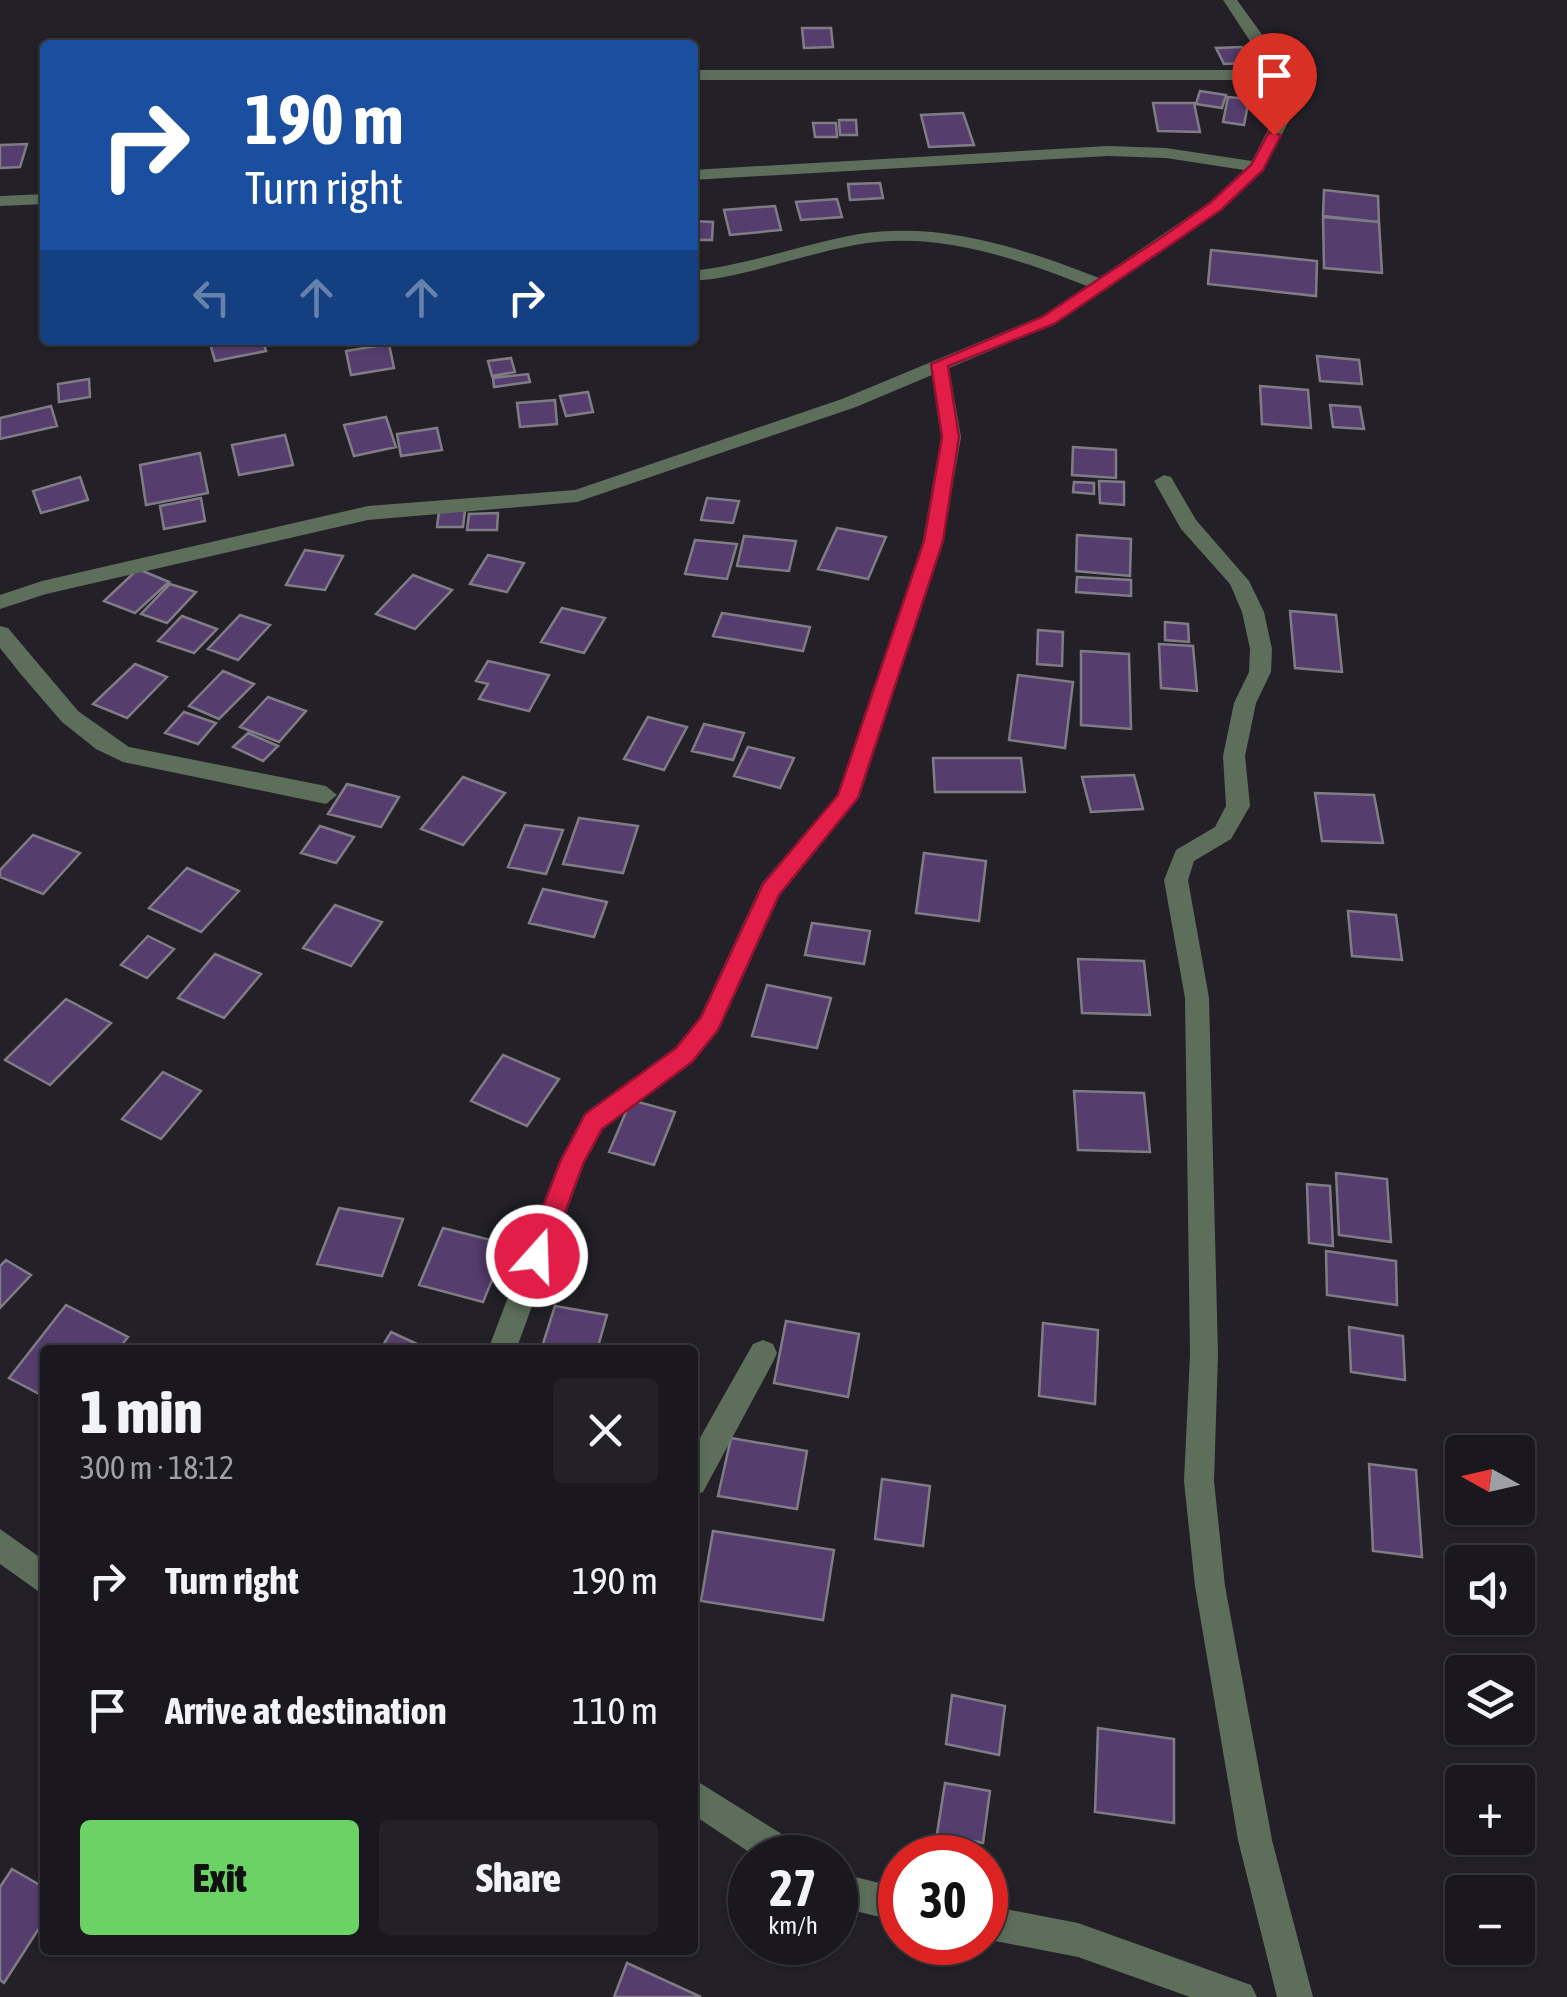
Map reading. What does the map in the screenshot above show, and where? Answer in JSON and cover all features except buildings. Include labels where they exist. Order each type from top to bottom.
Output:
[{"type":"street","points":[[0,602],[60,584],[368,514],[577,496],[848,403],[1048,320],[1216,206],[1257,167],[1290,103],[1280,75],[1230,0]]},
{"type":"street","points":[[698,75],[1280,75]]},
{"type":"street","points":[[698,175],[1108,152],[1166,153],[1257,167]]},
{"type":"street","points":[[0,201],[40,200]]},
{"type":"street","points":[[698,275],[732,272],[863,238],[912,235],[1012,250],[1101,284]]},
{"type":"street","points":[[504,1345],[572,1162],[594,1122],[684,1055],[710,1023],[770,890],[848,798],[934,541],[950,437],[940,364]]},
{"type":"street","points":[[1164,482],[1188,524],[1239,581],[1253,612],[1262,649],[1260,672],[1244,703],[1234,756],[1238,806],[1223,833],[1184,856],[1176,880],[1198,998],[1203,1516],[1254,1840],[1295,1997]]},
{"type":"street","points":[[0,632],[46,692],[100,744],[138,757],[326,796]]},
{"type":"street","points":[[698,1471],[763,1353]]},
{"type":"street","points":[[0,1544],[40,1577]]},
{"type":"street","points":[[698,1798],[754,1835]]},
{"type":"street","points":[[1008,1926],[1078,1940],[1238,1997]]},
{"type":"route","points":[[537,1256],[572,1162],[594,1122],[684,1055],[710,1023],[770,890],[848,798],[934,541],[950,437],[940,364],[1048,320],[1170,238],[1216,206],[1257,167],[1274,135]]}]
